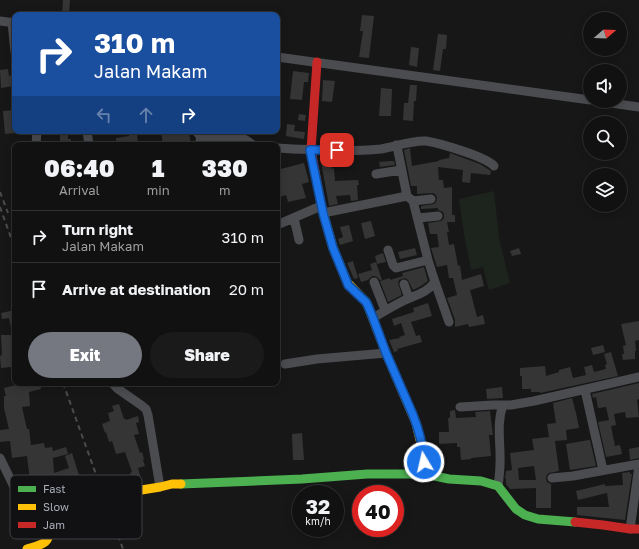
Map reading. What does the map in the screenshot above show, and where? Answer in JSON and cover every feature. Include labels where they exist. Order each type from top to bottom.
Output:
[{"type":"street","points":[[0,21],[12,22]]},
{"type":"street","points":[[280,57],[583,99]]},
{"type":"street","points":[[316,62],[310,150],[322,210],[333,248],[348,285],[366,302],[417,425],[423,449],[425,474]]},
{"type":"street","points":[[627,105],[639,107]]},
{"type":"street","points":[[198,138],[241,138],[249,142]]},
{"type":"street","points":[[280,148],[310,150],[382,149],[396,145],[425,141],[459,150],[490,162],[494,166]]},
{"type":"street","points":[[396,145],[401,170],[418,218],[428,260],[449,322]]},
{"type":"street","points":[[376,174],[401,170]]},
{"type":"street","points":[[280,224],[322,210],[410,199],[431,199]]},
{"type":"street","points":[[418,218],[438,216]]},
{"type":"street","points":[[294,218],[299,240]]},
{"type":"street","points":[[388,250],[395,268],[428,260]]},
{"type":"street","points":[[374,282],[385,310]]},
{"type":"street","points":[[373,318],[385,310],[428,290],[435,282]]},
{"type":"street","points":[[404,284],[409,298]]},
{"type":"street","points":[[285,364],[316,359],[386,353]]},
{"type":"street","points":[[460,407],[511,405],[639,377]]},
{"type":"street","points":[[115,386],[146,409],[160,487]]},
{"type":"street","points":[[584,390],[603,470]]},
{"type":"street","points":[[498,486],[500,464],[500,413],[503,405]]},
{"type":"street","points":[[0,458],[10,479]]},
{"type":"street","points":[[142,490],[172,484],[302,479],[367,474],[425,474],[449,479],[481,481],[498,486],[516,509],[525,515],[538,519],[634,529],[639,465],[552,478]]},
{"type":"street","points":[[27,549],[37,546],[47,539]]},
{"type":"shaded area","points":[[494,191],[499,238],[510,283],[489,290],[483,267],[471,270],[459,199]]},
{"type":"building","points":[[63,0],[70,0],[69,12],[62,12]]},
{"type":"building","points":[[362,15],[374,16],[369,58],[359,57],[363,31],[360,31]]},
{"type":"building","points":[[438,34],[447,35],[446,49],[443,49],[440,71],[433,70]]},
{"type":"building","points":[[411,47],[419,48],[417,67],[409,65]]},
{"type":"building","points":[[8,69],[9,76],[12,75],[12,86],[1,88],[0,70]]},
{"type":"building","points":[[293,71],[309,73],[308,82],[304,82],[302,100],[290,99]]},
{"type":"building","points":[[323,80],[335,81],[332,102],[322,101]]},
{"type":"building","points":[[410,85],[417,85],[416,101],[414,101],[413,121],[403,120],[404,103],[408,103]]},
{"type":"building","points":[[381,88],[392,89],[391,116],[379,116]]},
{"type":"building","points":[[12,110],[12,133],[5,134],[3,111]]},
{"type":"building","points":[[299,114],[306,115],[305,121],[298,120]]},
{"type":"building","points":[[287,124],[295,125],[294,131],[305,132],[304,139],[286,136]]},
{"type":"building","points":[[60,134],[68,134],[68,139],[71,139],[71,142],[60,142]]},
{"type":"building","points":[[129,134],[137,134],[138,142],[116,142],[116,138],[129,136]]},
{"type":"building","points":[[161,134],[189,134],[191,142],[163,142]]},
{"type":"building","points":[[410,148],[412,166],[449,158],[450,153],[480,164],[491,171],[490,175],[471,173],[470,183],[462,182],[463,170],[438,167],[439,180],[443,180],[444,188],[452,187],[452,215],[455,215],[455,222],[447,222],[449,245],[454,244],[458,266],[460,265],[462,280],[481,274],[484,286],[470,290],[477,317],[483,315],[485,324],[469,327],[468,324],[455,327],[455,320],[447,298],[457,295],[453,278],[449,278],[447,265],[437,267],[431,248],[439,247],[437,234],[430,234],[428,223],[441,221],[444,218],[444,215],[443,212],[438,210],[438,208],[421,209],[421,206],[434,204],[437,198],[433,193],[417,194],[417,186],[411,186],[404,150]]},
{"type":"building","points":[[320,156],[331,156],[335,181],[358,180],[358,200],[351,201],[350,195],[336,196],[338,204],[329,206]]},
{"type":"building","points":[[394,161],[395,165],[380,167],[379,162]]},
{"type":"building","points":[[304,163],[309,182],[302,184],[306,198],[288,202],[286,195],[280,197],[280,169]]},
{"type":"building","points":[[371,221],[375,236],[365,239],[361,223]]},
{"type":"building","points":[[349,225],[353,241],[340,245],[338,239],[343,237],[340,227]]},
{"type":"building","points":[[415,248],[417,255],[400,259],[398,252]]},
{"type":"building","points":[[519,248],[521,254],[512,256],[510,251]]},
{"type":"building","points":[[383,253],[386,262],[377,264],[375,256]]},
{"type":"building","points":[[353,261],[358,278],[354,279],[347,263]]},
{"type":"building","points":[[376,262],[382,280],[372,276],[368,280],[361,282],[358,274],[372,270],[370,264]]},
{"type":"building","points":[[424,267],[428,281],[413,290],[408,280],[405,278],[399,280],[398,283],[402,295],[388,302],[380,281],[403,276],[402,273]]},
{"type":"building","points":[[428,303],[432,316],[411,322],[416,336],[420,335],[422,342],[397,349],[398,351],[394,352],[389,340],[400,338],[399,337],[405,335],[401,323],[394,326],[392,319],[414,312],[413,308]]},
{"type":"building","points":[[12,311],[12,332],[9,318],[2,319],[1,313]]},
{"type":"building","points":[[639,321],[639,340],[635,341],[635,359],[623,360],[623,346],[626,345],[621,324]]},
{"type":"building","points":[[1,335],[12,335],[11,367],[1,368],[0,356],[2,355]]},
{"type":"building","points":[[603,345],[605,352],[593,355],[591,348]]},
{"type":"building","points":[[611,352],[618,376],[540,393],[531,392],[531,389],[522,389],[522,376],[520,376],[520,368],[545,366],[546,376],[570,367],[573,378],[586,375],[584,367],[592,365],[594,372],[606,369],[605,365],[607,364],[604,354]]},
{"type":"building","points":[[639,383],[639,399],[637,400],[639,417],[626,418],[625,412],[614,414],[616,425],[611,426],[615,446],[620,445],[622,454],[606,457],[598,422],[609,420],[606,407],[598,408],[596,397],[593,398],[592,394]]},
{"type":"building","points":[[12,386],[40,386],[41,389],[29,392],[30,406],[22,407],[27,429],[29,429],[31,445],[44,443],[45,448],[52,447],[53,451],[66,447],[68,454],[53,458],[54,473],[69,468],[65,456],[72,453],[79,475],[29,475],[27,456],[12,458],[10,441],[0,442],[0,430],[9,429],[4,408],[4,396],[6,396],[4,388]]},
{"type":"building","points":[[502,387],[503,398],[487,399],[486,389]]},
{"type":"building","points":[[572,398],[579,428],[566,430],[567,440],[555,441],[559,471],[549,473],[546,478],[547,482],[551,484],[551,508],[536,508],[536,488],[510,489],[506,484],[506,471],[512,470],[510,453],[534,450],[532,439],[549,437],[547,424],[556,423],[553,403]],"holes":[[[534,466],[536,480],[519,480],[518,468]]]},
{"type":"building","points":[[119,404],[124,419],[126,420],[138,416],[139,422],[136,423],[139,434],[134,435],[140,453],[142,452],[145,466],[138,468],[140,475],[131,475],[130,473],[132,472],[125,452],[116,454],[112,441],[109,442],[106,432],[105,433],[102,424],[110,421],[108,413],[114,411],[112,406]]},
{"type":"building","points":[[455,410],[456,418],[476,417],[475,412],[490,411],[493,435],[489,435],[491,456],[461,460],[460,447],[457,447],[457,443],[439,444],[439,432],[449,432],[448,418],[450,418],[450,411]]},
{"type":"building","points":[[302,433],[304,460],[293,460],[292,434]]},
{"type":"building","points":[[590,440],[596,466],[570,470],[566,444]]},
{"type":"building","points":[[639,447],[639,458],[630,460],[629,449]]},
{"type":"building","points":[[630,472],[630,474],[632,474],[625,520],[577,515],[577,507],[609,507],[607,493],[578,500],[576,491],[605,484],[605,486],[623,485],[622,473]]},
{"type":"railway","points":[[0,192],[8,213]]},
{"type":"railway","points":[[0,207],[12,241]]},
{"type":"railway","points":[[64,386],[96,475]]},
{"type":"railway","points":[[119,539],[123,549]]},
{"type":"traffic: fast","points":[[181,484],[302,479],[367,474],[425,474],[449,479],[481,481],[498,486],[516,509],[525,515],[538,519],[575,522]]},
{"type":"traffic: slow","points":[[322,209],[333,248],[347,282],[368,306],[416,423],[421,444],[425,474]]},
{"type":"traffic: slow","points":[[142,490],[172,484],[181,484]]},
{"type":"traffic: slow","points":[[27,549],[41,544],[47,539]]},
{"type":"traffic: jam","points":[[317,62],[311,150],[322,209]]},
{"type":"traffic: jam","points":[[575,522],[639,529]]},
{"type":"route","points":[[337,150],[310,150],[323,213],[333,248],[348,285],[366,302],[368,306],[386,353],[413,415],[423,449],[424,462]]}]
